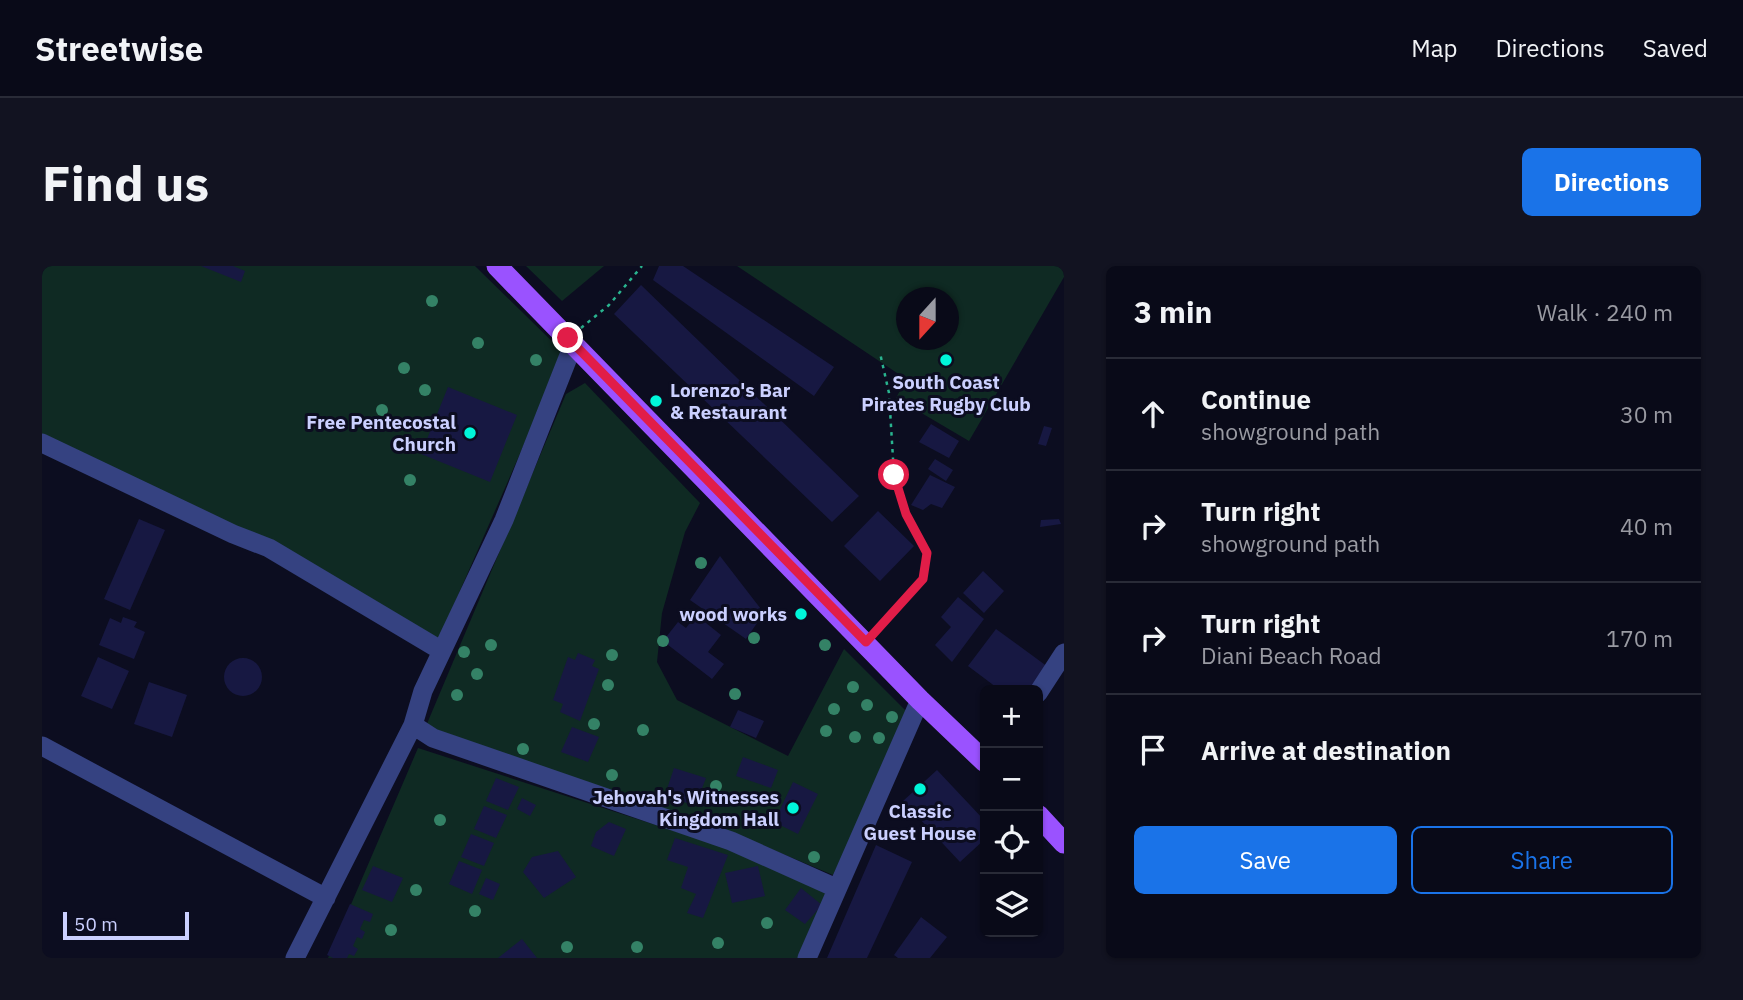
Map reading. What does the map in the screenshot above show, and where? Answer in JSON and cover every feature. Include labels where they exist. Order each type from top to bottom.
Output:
[{"type":"main road","points":[[497,266],[920,700],[980,757]]},
{"type":"main road","points":[[1043,820],[1064,843]]},
{"type":"street","points":[[295,958],[413,725],[423,691],[503,520],[570,342]]},
{"type":"street","points":[[42,443],[233,534],[269,548],[442,651]]},
{"type":"street","points":[[1043,685],[1064,653]]},
{"type":"street","points":[[807,958],[920,700]]},
{"type":"street","points":[[413,725],[433,738],[731,841],[836,888]]},
{"type":"street","points":[[42,746],[326,898]]},
{"type":"path","points":[[570,342],[609,305],[642,266]]},
{"type":"path","points":[[866,642],[923,579],[927,553],[906,514],[894,475],[890,393],[880,353]]},
{"type":"green space","points":[[42,266],[475,266],[564,353],[438,641],[245,533],[42,439]]},
{"type":"green space","points":[[526,266],[604,266],[562,301]]},
{"type":"green space","name":"South Coast Pirates Rugby Club","points":[[737,266],[1064,266],[1064,277],[969,441],[896,398],[906,379]]},
{"type":"green space","points":[[585,383],[700,503],[685,532],[662,613],[657,662],[677,700],[788,756],[844,649],[913,718],[833,875],[745,838],[426,726],[566,394]]},
{"type":"green space","points":[[418,748],[730,849],[828,893],[801,958],[328,958]]},
{"type":"building","points":[[201,266],[233,266],[245,271],[241,282]]},
{"type":"building","points":[[659,266],[683,266],[834,367],[814,396],[653,280]]},
{"type":"building","points":[[641,285],[859,496],[832,522],[614,314]]},
{"type":"building","points":[[448,387],[517,415],[490,482],[421,454]]},
{"type":"building","points":[[931,424],[959,441],[949,458],[919,442]]},
{"type":"building","points":[[1044,426],[1052,428],[1046,446],[1038,444]]},
{"type":"building","points":[[935,459],[953,470],[946,481],[928,469]]},
{"type":"building","points":[[930,475],[955,487],[942,508],[931,504],[923,510],[911,505]]},
{"type":"building","points":[[878,511],[914,546],[880,581],[844,546]]},
{"type":"building","points":[[139,519],[165,530],[130,610],[104,599]]},
{"type":"building","points":[[1059,519],[1061,524],[1040,527],[1041,520]]},
{"type":"building","points":[[720,556],[764,613],[746,639],[690,600]]},
{"type":"building","points":[[983,571],[1004,591],[984,613],[963,593]]},
{"type":"building","points":[[958,597],[984,619],[952,662],[935,645],[951,627],[941,617]]},
{"type":"building","points":[[696,615],[721,635],[708,652],[724,664],[712,679],[663,641],[678,622],[686,628]]},
{"type":"building","points":[[123,617],[137,622],[134,627],[145,632],[134,659],[99,645],[110,618],[121,623]]},
{"type":"building","points":[[996,629],[1048,667],[1035,685],[993,685],[968,666]]},
{"type":"building","points":[[578,653],[595,660],[592,666],[599,669],[580,721],[560,712],[563,704],[553,700],[568,657],[575,660]]},
{"type":"building","points":[[98,657],[129,671],[112,709],[81,696]]},
{"type":"building","points":[[243,658],[257,663],[262,677],[257,691],[243,696],[229,691],[224,677],[229,663]]},
{"type":"building","points":[[149,682],[187,695],[172,737],[134,724]]},
{"type":"building","points":[[738,710],[764,721],[756,738],[730,727]]},
{"type":"building","points":[[572,727],[599,737],[588,762],[561,752]]},
{"type":"building","points":[[743,757],[778,770],[771,788],[736,776]]},
{"type":"building","points":[[674,768],[706,778],[695,806],[665,795]]},
{"type":"building","points":[[937,770],[980,816],[980,844],[960,862],[903,801]]},
{"type":"building","points":[[496,778],[519,787],[508,810],[486,801]]},
{"type":"building","points":[[793,782],[818,794],[798,834],[774,822]]},
{"type":"building","points":[[522,798],[536,805],[530,816],[517,809]]},
{"type":"building","points":[[484,806],[507,815],[496,838],[474,829]]},
{"type":"building","points":[[609,822],[626,829],[614,856],[591,846],[596,832]]},
{"type":"building","points":[[471,834],[494,843],[484,866],[461,857]]},
{"type":"building","points":[[675,838],[728,855],[703,918],[687,913],[696,894],[681,888],[688,867],[667,860]]},
{"type":"building","points":[[876,845],[912,862],[867,958],[827,958]]},
{"type":"building","points":[[558,851],[576,877],[544,898],[523,872],[532,857]]},
{"type":"building","points":[[459,861],[482,870],[472,894],[449,884]]},
{"type":"building","points":[[373,866],[403,878],[392,902],[362,890]]},
{"type":"building","points":[[758,866],[765,896],[732,903],[725,873]]},
{"type":"building","points":[[486,878],[500,884],[493,900],[479,894]]},
{"type":"building","points":[[801,888],[822,905],[805,924],[785,910]]},
{"type":"building","points":[[350,904],[373,914],[370,922],[364,920],[360,929],[365,932],[362,939],[357,937],[353,946],[358,949],[354,956],[349,954],[347,958],[333,958],[327,955]]},
{"type":"building","points":[[921,917],[947,937],[930,958],[898,958],[894,955]]},
{"type":"building","points":[[522,939],[537,958],[498,958]]},
{"type":"place","name":"South Coast Pirates Rugby Club","points":[[946,360]]},
{"type":"place","name":"Lorenzo's Bar & Restaurant","points":[[656,401]]},
{"type":"place","name":"Free Pentecostal Church","points":[[470,433]]},
{"type":"place","name":"wood works","points":[[801,614]]},
{"type":"place","name":"Classic Guest House","points":[[920,789]]},
{"type":"place","name":"Jehovah's Witnesses Kingdom Hall","points":[[793,808]]},
{"type":"route","points":[[568,338],[866,642],[923,579],[927,553],[906,514],[894,475]]}]
